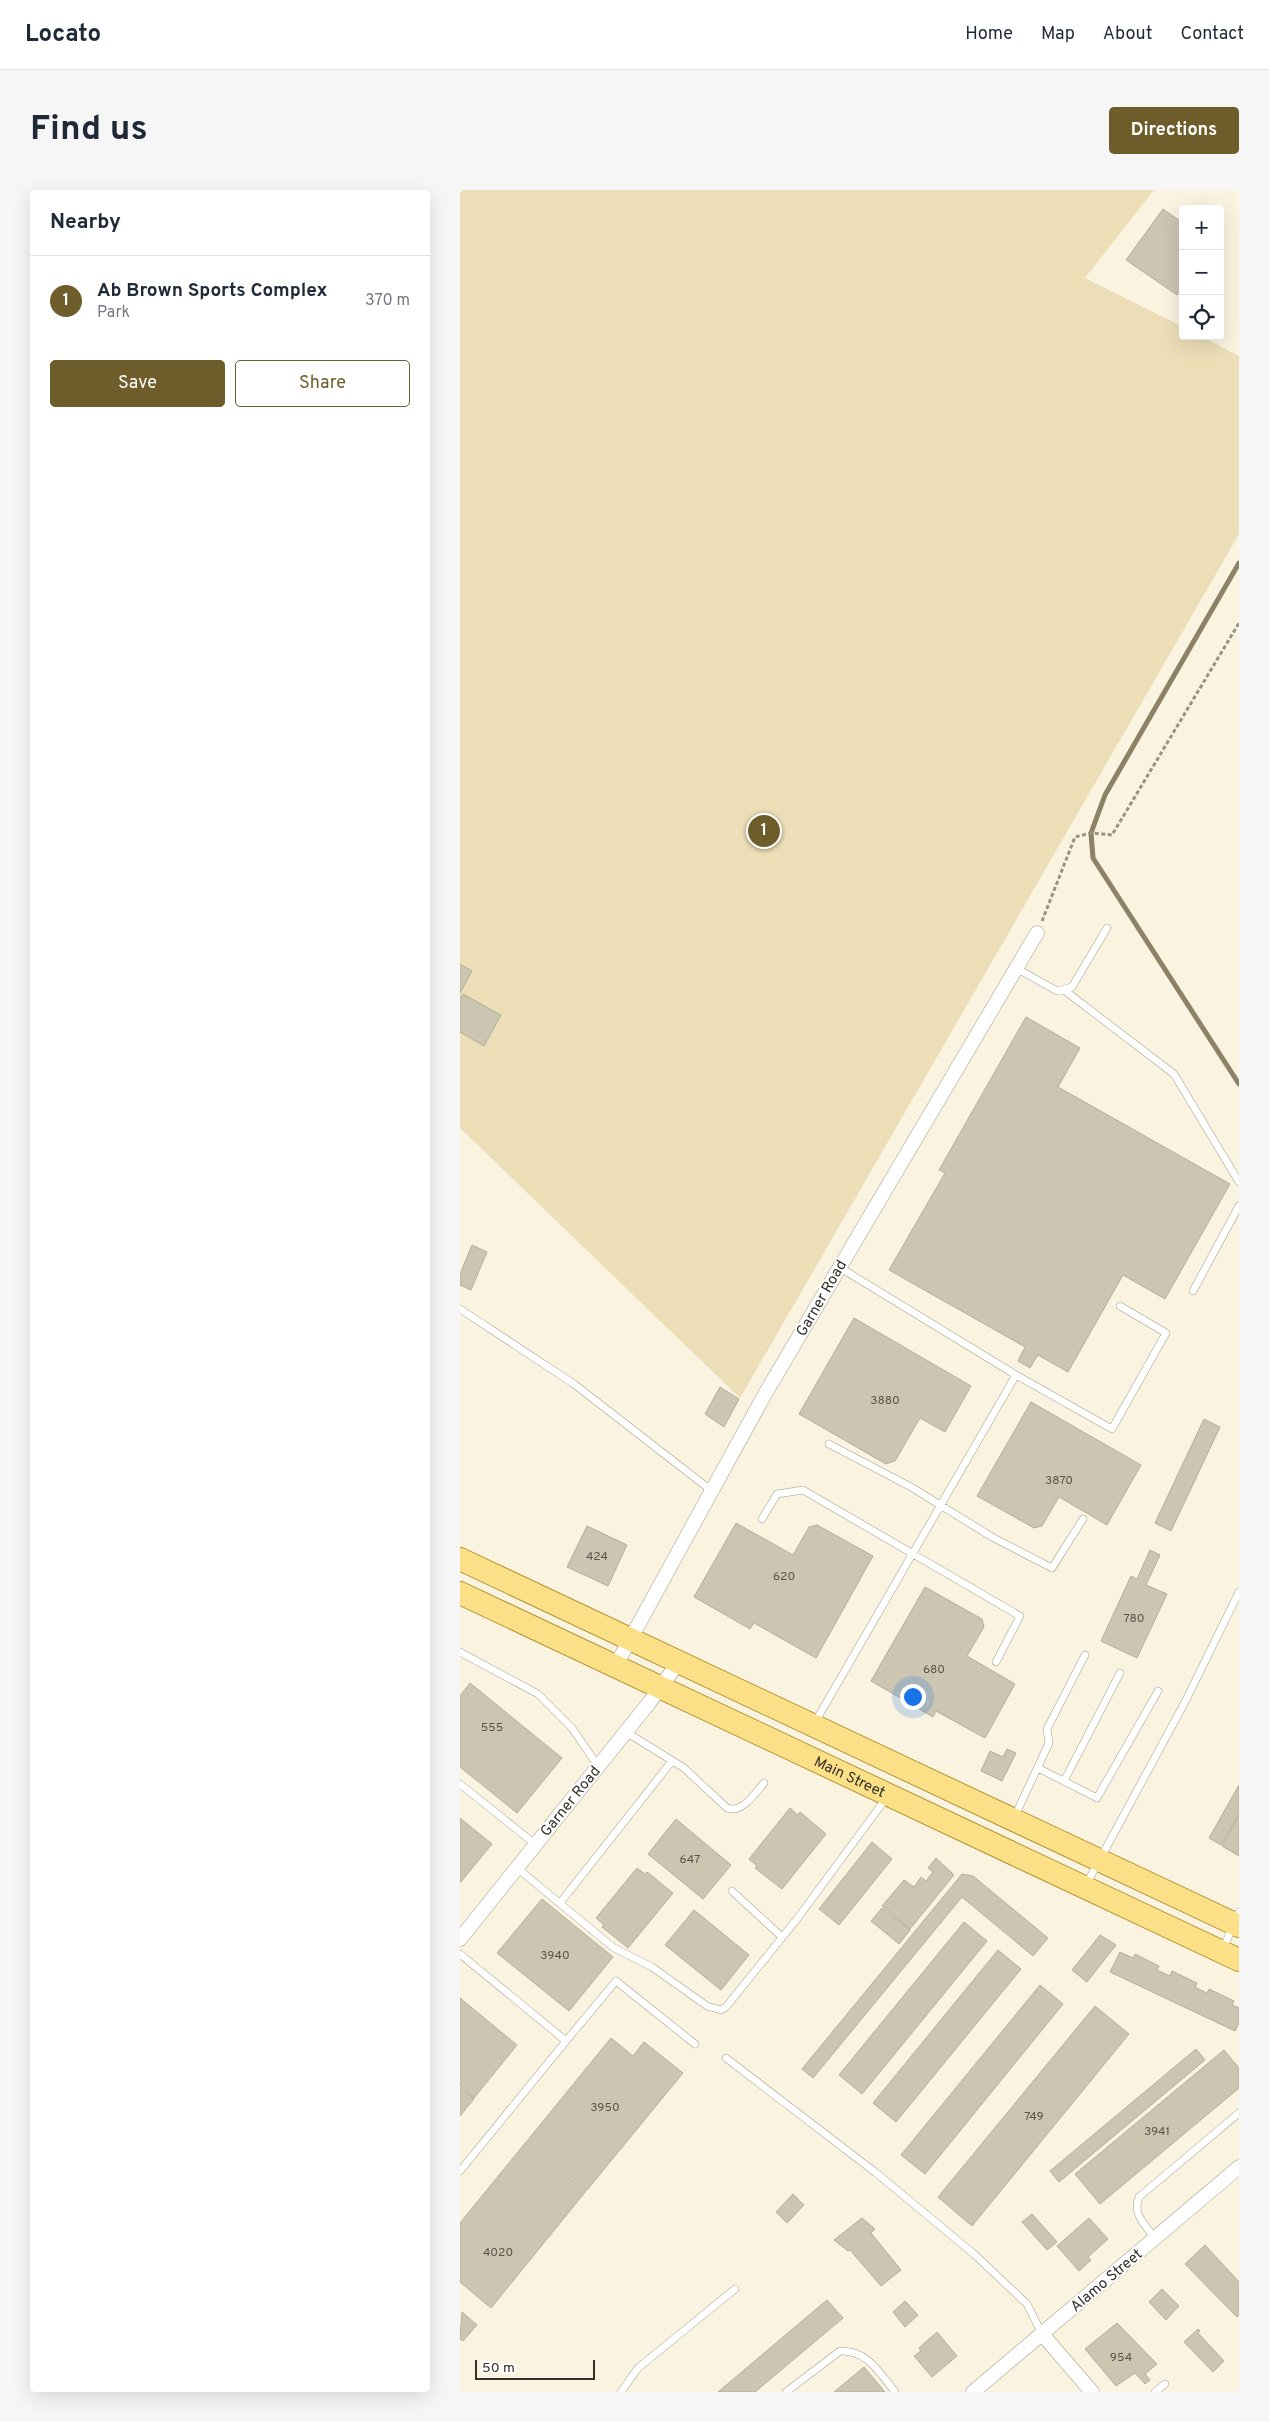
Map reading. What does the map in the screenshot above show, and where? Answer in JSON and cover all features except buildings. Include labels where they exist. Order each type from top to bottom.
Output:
[{"type":"main road","name":"Main Street","points":[[460,1560],[1099,1860],[1237,1921]]},
{"type":"main road","name":"Main Street","points":[[460,1594],[1230,1956]]},
{"type":"street","name":"Garner Road","points":[[615,1667],[765,1394],[1037,933]]},
{"type":"street","name":"Garner Road","points":[[460,1939],[626,1732],[678,1663]]},
{"type":"street","name":"Alamo Street","points":[[973,2392],[1239,2167]]},
{"type":"street","points":[[1042,2334],[1092,2392]]},
{"type":"lane","points":[[1016,968],[1057,991],[1072,987],[1107,928]]},
{"type":"lane","points":[[1064,990],[1174,1074],[1239,1182]]},
{"type":"lane","points":[[1193,1291],[1239,1206]]},
{"type":"lane","points":[[839,1267],[1016,1375],[1112,1429],[1166,1333],[1120,1306]]},
{"type":"lane","points":[[460,1309],[574,1384],[712,1491]]},
{"type":"lane","points":[[813,1726],[1016,1375]]},
{"type":"lane","points":[[829,1444],[911,1487],[940,1506],[1052,1568],[1083,1519]]},
{"type":"lane","points":[[762,1519],[777,1494],[803,1490],[1020,1616],[996,1662]]},
{"type":"lane","points":[[1084,1887],[1185,1702],[1239,1592]]},
{"type":"lane","points":[[460,1652],[538,1694],[572,1728],[598,1766]]},
{"type":"lane","points":[[1013,1820],[1049,1743],[1047,1729],[1085,1655]]},
{"type":"lane","points":[[1064,1781],[1120,1673]]},
{"type":"lane","points":[[1038,1768],[1097,1798],[1158,1691]]},
{"type":"lane","points":[[626,1732],[684,1768],[727,1808],[732,1810],[739,1809],[764,1783]]},
{"type":"lane","points":[[560,1903],[672,1761]]},
{"type":"lane","points":[[460,1784],[536,1844]]},
{"type":"lane","points":[[517,1868],[614,1948],[652,1967],[707,2006],[714,2009],[726,2007],[782,1937],[888,1795]]},
{"type":"lane","points":[[732,1891],[782,1937]]},
{"type":"lane","points":[[1230,1956],[1237,1921]]},
{"type":"lane","points":[[460,1954],[566,2040]]},
{"type":"lane","points":[[460,2171],[616,1981],[695,2044]]},
{"type":"lane","points":[[726,2058],[875,2172],[974,2254],[1027,2304],[1042,2334]]},
{"type":"lane","points":[[1155,2238],[1137,2214],[1136,2208],[1139,2197],[1239,2112]]},
{"type":"lane","points":[[621,2392],[638,2368],[735,2289]]},
{"type":"lane","points":[[786,2392],[840,2352],[851,2351],[863,2355],[895,2392]]},
{"type":"lane","points":[[1155,2392],[1165,2384]]},
{"type":"path","points":[[1037,933],[1075,837],[1091,833],[1112,835],[1239,623]]},
{"type":"shaded area","points":[[460,190],[1154,190],[1085,278],[1179,325],[1179,340],[1209,340],[1239,356],[1239,534],[740,1398],[460,1128]]},
{"type":"waterway","points":[[1239,563],[1105,795],[1091,833],[1093,858],[1239,1084]]},
{"type":"place","name":"Ab Brown Sports Complex","points":[[764,831]]}]
